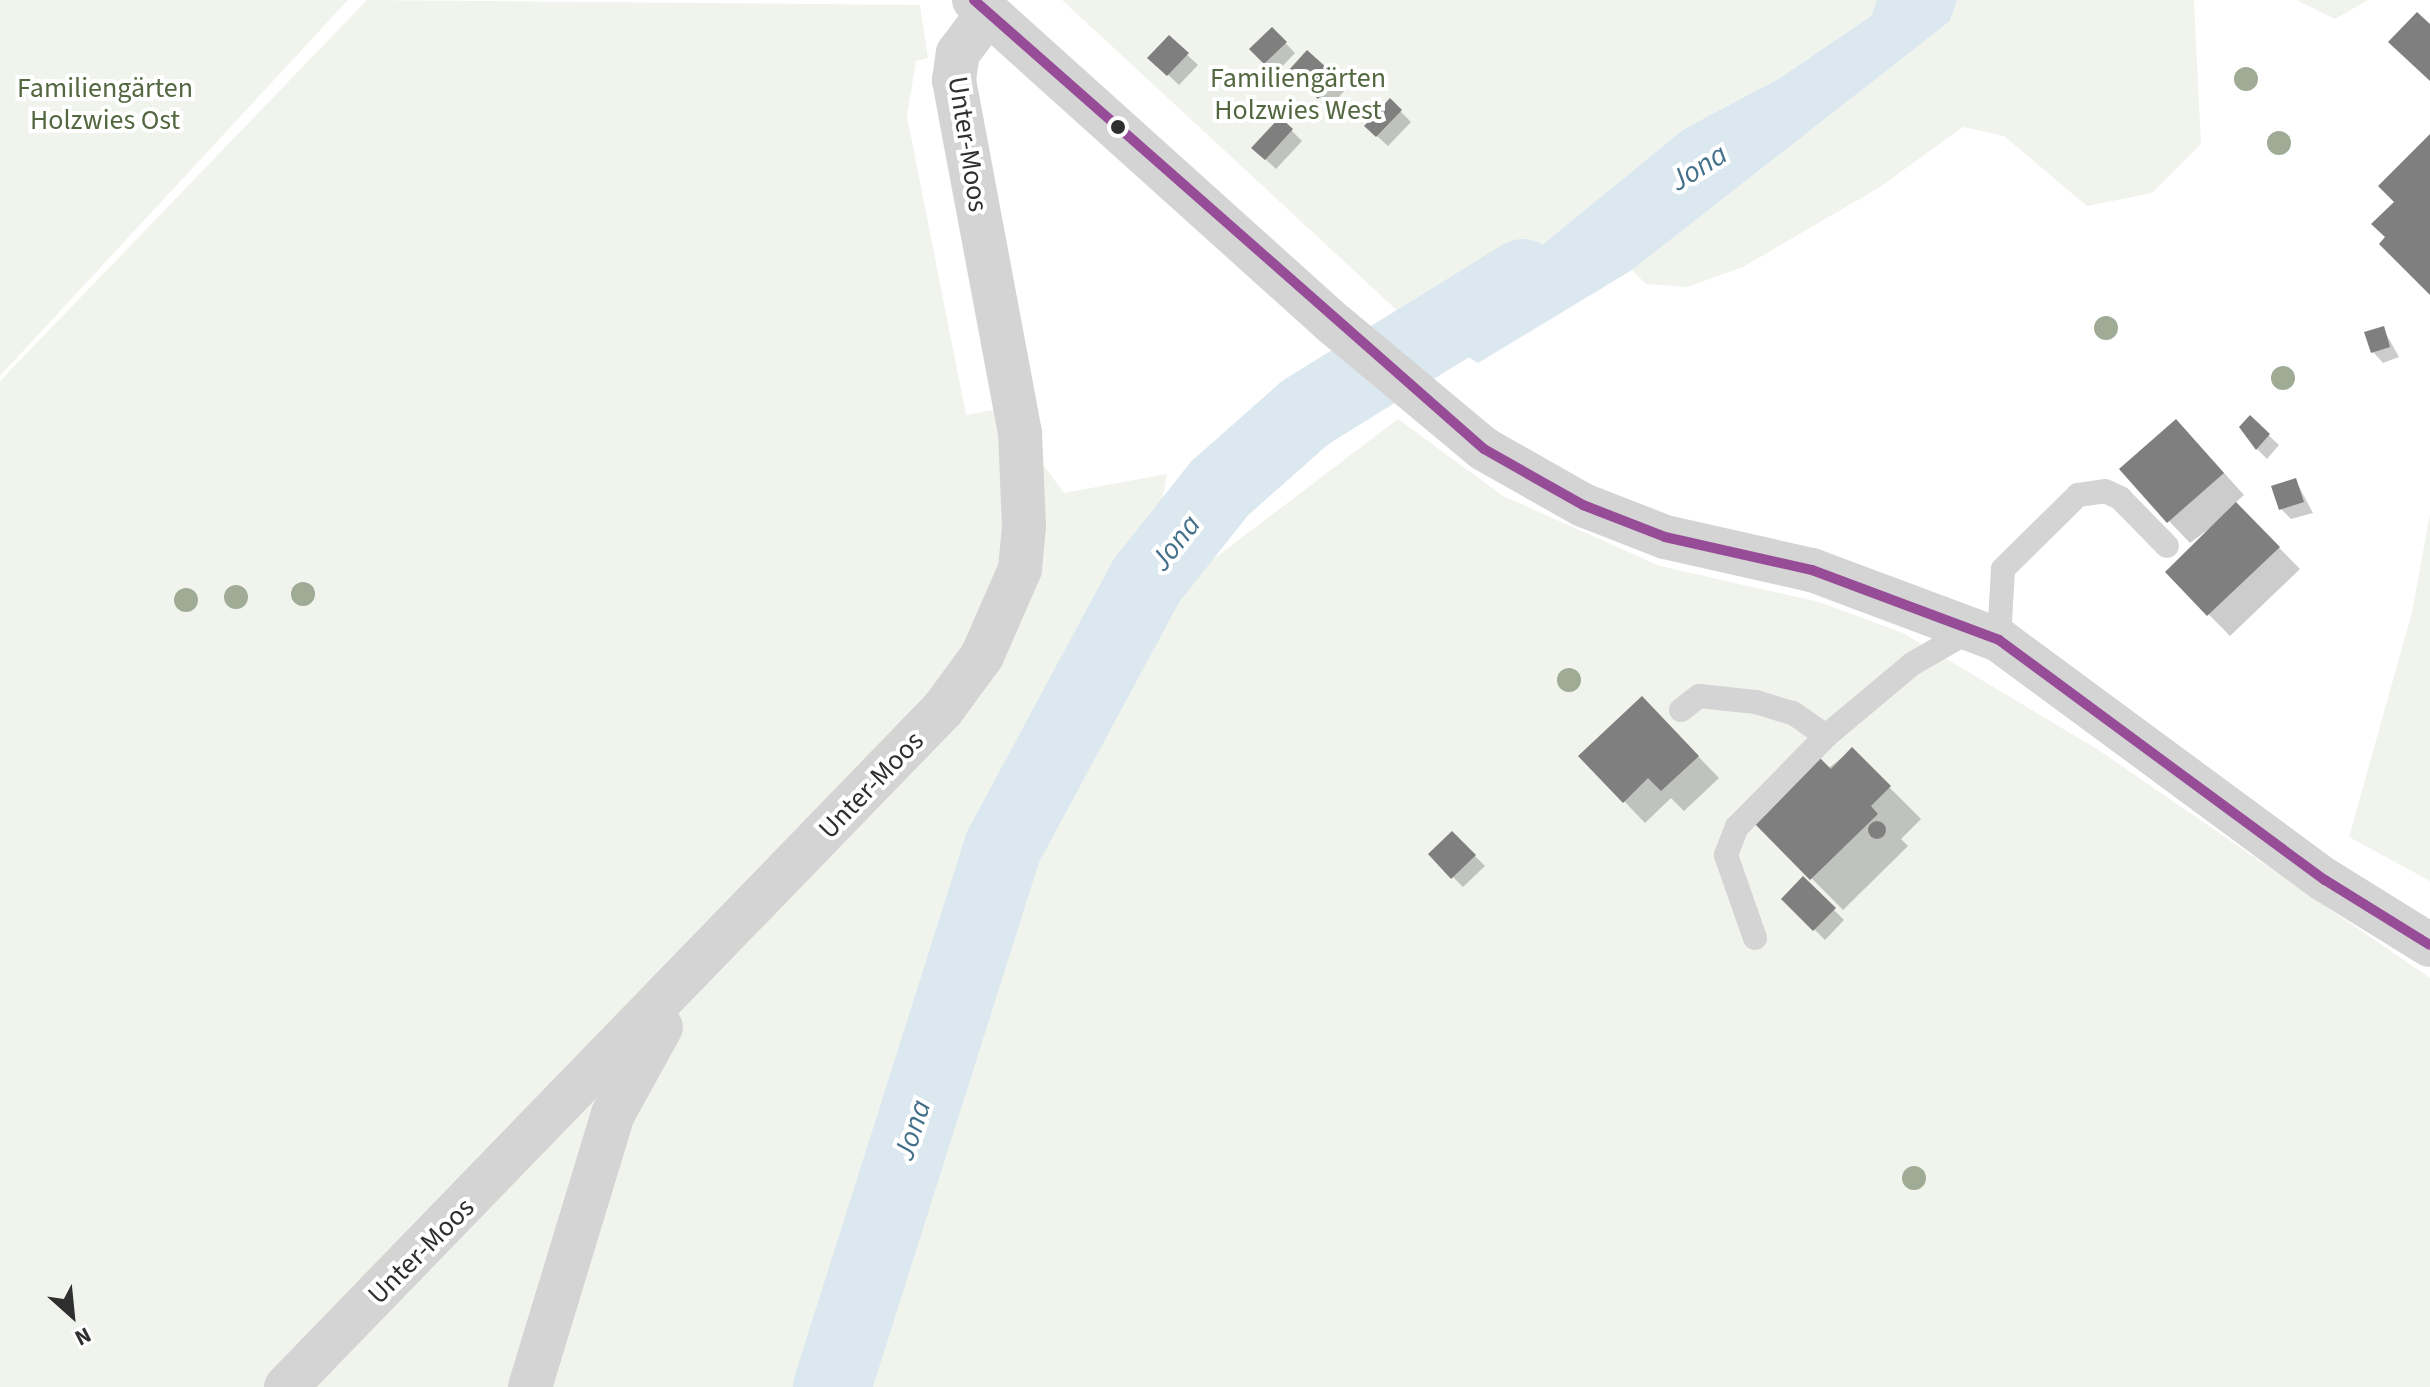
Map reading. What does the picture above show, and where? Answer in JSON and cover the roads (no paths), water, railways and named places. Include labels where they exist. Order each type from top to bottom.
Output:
[{"type":"street","points":[[981,6],[1334,324],[1484,449],[1583,505],[1665,537],[1812,570],[1985,635],[2325,880],[2430,945]]},
{"type":"street","name":"Unter-Moos","points":[[286,1387],[691,974],[943,709],[982,656],[1020,569],[1020,433],[953,72],[981,6]]},
{"type":"street","points":[[530,1387],[613,1114],[691,974]]},
{"type":"lane","points":[[1755,938],[1726,855],[1737,827],[1826,736],[1912,664],[1985,635],[2003,569],[2078,495],[2105,491],[2120,498],[2167,546]]},
{"type":"lane","points":[[1681,710],[1699,696],[1756,702],[1793,713],[1826,736]]},
{"type":"water","points":[[1877,0],[1957,0],[1950,21],[1632,270],[1478,363],[1403,316],[1542,245],[1684,129],[1780,78],[1871,16]]},
{"type":"waterway","name":"Jona","points":[[832,1387],[1003,847],[1147,580],[1220,488],[1306,412],[1523,278]]},
{"type":"park label","name":"Familiengärten Holzwies West","points":[[1298,94]]},
{"type":"park label","name":"Familiengärten Holzwies Ost","points":[[105,104]]}]
